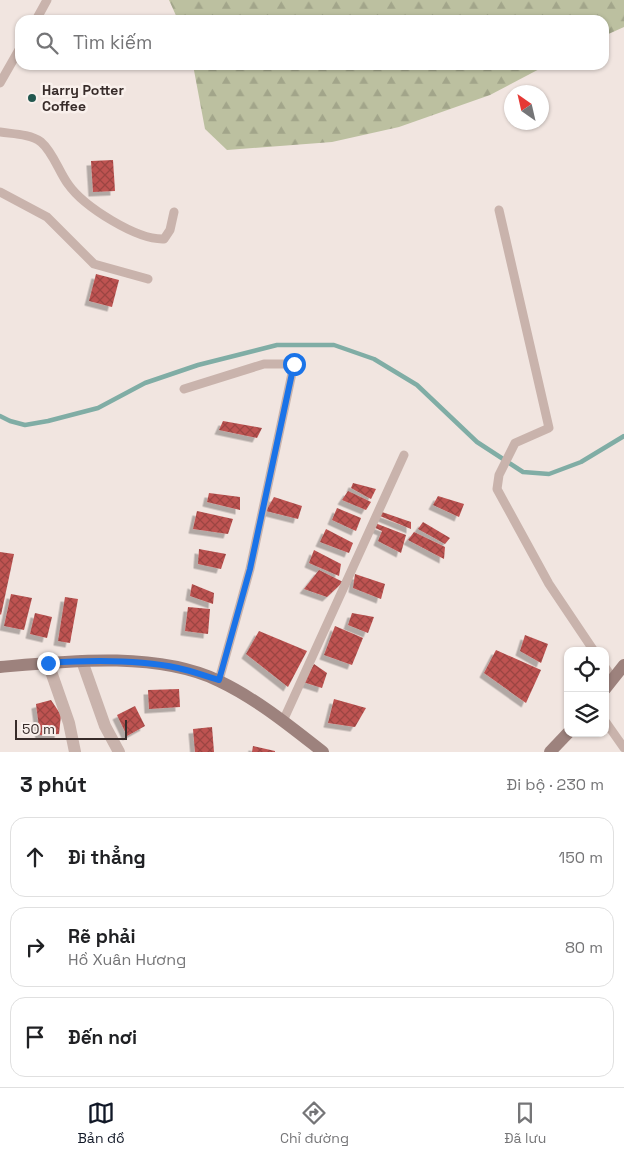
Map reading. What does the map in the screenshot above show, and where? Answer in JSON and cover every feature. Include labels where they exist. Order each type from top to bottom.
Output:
[{"type":"main road","points":[[0,667],[82,661],[153,664],[180,668],[219,680],[283,721],[323,752]]},
{"type":"main road","points":[[609,684],[624,666]]},
{"type":"main road","points":[[550,752],[564,737]]},
{"type":"street","points":[[82,661],[105,726],[119,752]]},
{"type":"street","points":[[48,663],[69,723],[74,752]]},
{"type":"lane","points":[[39,15],[47,0]]},
{"type":"lane","points":[[0,83],[15,57]]},
{"type":"lane","points":[[0,132],[29,136],[43,144],[69,186],[78,195],[130,230],[153,239],[164,238],[170,230],[174,212]]},
{"type":"lane","points":[[0,192],[47,217],[94,264],[148,279]]},
{"type":"lane","points":[[498,210],[549,428],[515,443],[499,475],[497,489],[549,584],[591,647]]},
{"type":"lane","points":[[184,389],[264,364],[294,364],[250,569],[219,680]]},
{"type":"lane","points":[[283,721],[404,455]]},
{"type":"lane","points":[[609,727],[624,748]]},
{"type":"green space","points":[[169,0],[624,0],[624,27],[609,34],[609,15],[176,15]]},
{"type":"green space","points":[[194,70],[538,70],[509,85],[504,85],[504,88],[490,95],[399,127],[332,142],[227,150],[205,129]]},
{"type":"building","points":[[113,160],[115,191],[93,192],[91,161]]},
{"type":"building","points":[[96,274],[119,280],[112,307],[89,301]]},
{"type":"building","points":[[223,421],[262,428],[257,438],[219,430]]},
{"type":"building","points":[[353,483],[376,489],[371,499],[351,488]]},
{"type":"building","points":[[348,491],[371,502],[366,510],[342,500]]},
{"type":"building","points":[[209,493],[240,497],[240,510],[207,502]]},
{"type":"building","points":[[438,496],[464,504],[459,517],[433,505]]},
{"type":"building","points":[[274,497],[302,506],[298,519],[266,511]]},
{"type":"building","points":[[337,508],[361,518],[356,531],[332,520]]},
{"type":"building","points":[[197,511],[233,519],[228,534],[193,529]]},
{"type":"building","points":[[382,512],[411,522],[411,529],[380,516]]},
{"type":"building","points":[[423,522],[450,538],[445,544],[418,529]]},
{"type":"building","points":[[375,523],[406,535],[401,553],[378,541],[382,531],[373,527]]},
{"type":"building","points":[[326,529],[353,543],[349,553],[320,542]]},
{"type":"building","points":[[414,532],[445,547],[444,559],[408,540]]},
{"type":"building","points":[[199,549],[226,554],[221,569],[198,564]]},
{"type":"building","points":[[314,550],[341,564],[339,576],[309,563]]},
{"type":"building","points":[[0,552],[14,554],[1,615],[0,614]]},
{"type":"building","points":[[319,570],[343,582],[327,597],[304,589]]},
{"type":"building","points":[[355,574],[385,584],[381,599],[353,588]]},
{"type":"building","points":[[192,584],[214,593],[213,604],[190,596]]},
{"type":"building","points":[[11,594],[32,598],[24,630],[4,626]]},
{"type":"building","points":[[65,597],[78,599],[70,643],[58,641]]},
{"type":"building","points":[[188,607],[210,609],[208,634],[185,631]]},
{"type":"building","points":[[35,613],[52,617],[47,638],[30,634]]},
{"type":"building","points":[[352,613],[374,617],[368,633],[348,625]]},
{"type":"building","points":[[335,626],[363,638],[352,665],[324,655]]},
{"type":"building","points":[[259,631],[307,651],[288,687],[246,654]]},
{"type":"building","points":[[525,635],[548,644],[541,663],[520,651]]},
{"type":"building","points":[[496,650],[541,670],[526,703],[484,673]]},
{"type":"building","points":[[314,664],[327,673],[322,688],[303,682]]},
{"type":"building","points":[[179,689],[180,707],[149,709],[148,690]]},
{"type":"building","points":[[334,699],[366,708],[355,727],[328,723]]},
{"type":"building","points":[[51,700],[61,715],[59,734],[40,735],[36,704]]},
{"type":"building","points":[[135,706],[145,726],[127,736],[117,715]]},
{"type":"building","points":[[212,727],[214,752],[195,752],[193,729]]},
{"type":"building","points":[[253,746],[275,751],[275,752],[252,752]]},
{"type":"waterway","points":[[0,416],[25,425],[48,421],[98,408],[145,383],[198,365],[277,345],[334,345],[374,359],[417,385],[477,442],[523,472],[549,474],[581,462],[624,436]]},
{"type":"place","name":"Harry Potter Coffee","points":[[32,98]]},
{"type":"route","points":[[48,663],[82,661],[153,664],[180,668],[219,680],[250,569],[294,364]]}]
